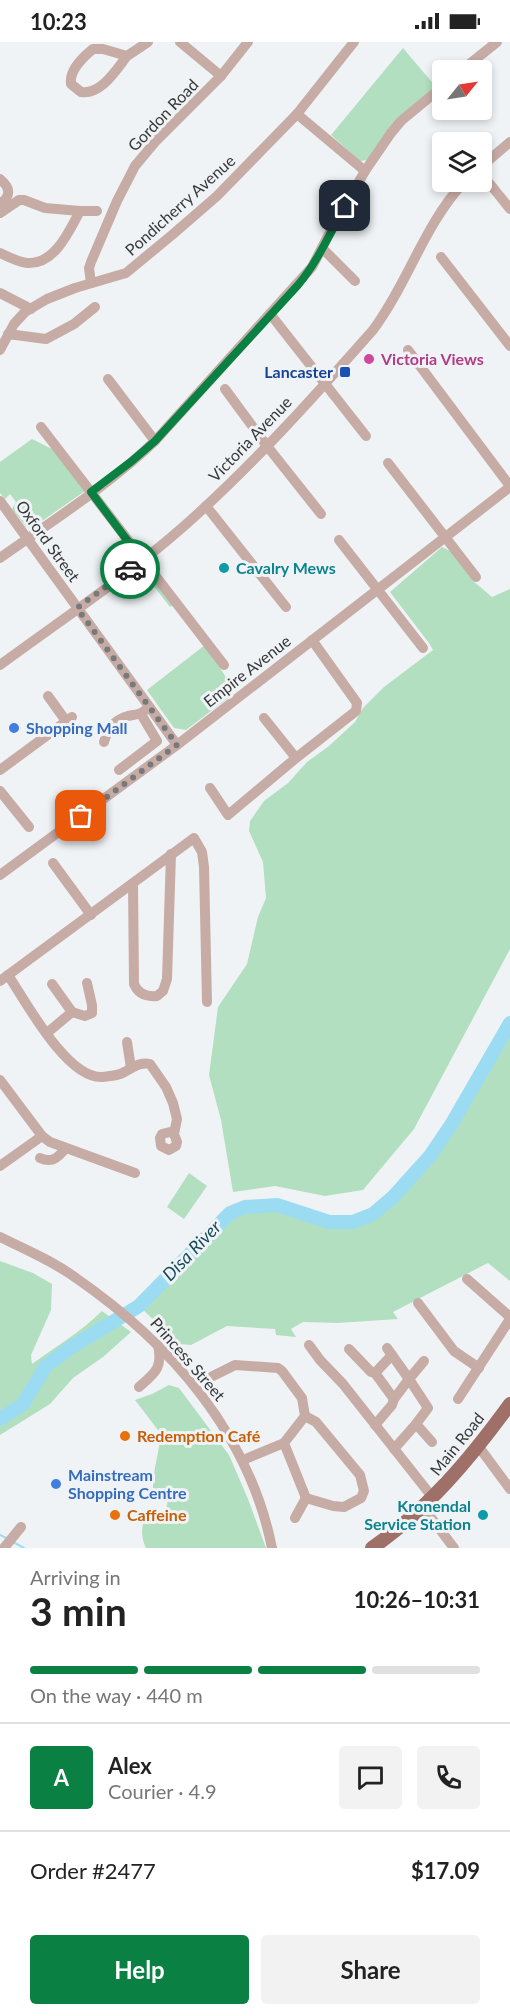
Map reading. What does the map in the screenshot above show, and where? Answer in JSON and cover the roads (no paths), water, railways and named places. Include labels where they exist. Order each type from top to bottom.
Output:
[{"type":"main road","name":"Main Road","points":[[372,1548],[428,1502],[479,1447],[510,1404]]},
{"type":"street","points":[[127,56],[103,49],[93,49],[75,69],[70,78],[71,84],[81,92],[95,91],[127,56],[148,42]]},
{"type":"street","points":[[180,42],[221,76]]},
{"type":"street","name":"Gordon Road","points":[[91,283],[89,268],[91,262],[135,166],[155,142],[221,76],[248,42]]},
{"type":"street","name":"Pondicherry Avenue","points":[[0,350],[20,317],[31,309],[57,295],[126,273],[143,260],[217,195],[297,114],[354,42]]},
{"type":"street","points":[[474,60],[497,42]]},
{"type":"street","points":[[0,558],[91,492],[155,441],[312,267],[365,171],[395,127],[432,96]]},
{"type":"street","points":[[297,114],[365,171]]},
{"type":"street","points":[[492,157],[510,142]]},
{"type":"street","points":[[0,179],[9,192],[8,198],[0,204]]},
{"type":"street","points":[[492,186],[510,209]]},
{"type":"street","name":"Victoria Avenue","points":[[0,665],[142,560],[206,506],[267,446],[373,330],[389,308],[436,216],[456,192]]},
{"type":"street","points":[[0,213],[19,200],[45,208],[97,211]]},
{"type":"street","points":[[0,253],[25,263],[37,262],[59,247],[80,211]]},
{"type":"street","points":[[322,248],[355,281]]},
{"type":"street","points":[[441,257],[510,346]]},
{"type":"street","points":[[0,293],[31,309]]},
{"type":"street","points":[[8,334],[46,339],[74,324],[95,307]]},
{"type":"street","points":[[271,315],[366,436]]},
{"type":"street","points":[[408,350],[510,486]]},
{"type":"street","points":[[108,379],[155,441]]},
{"type":"street","points":[[225,389],[321,514]]},
{"type":"street","points":[[41,427],[224,665]]},
{"type":"street","points":[[388,463],[476,578]]},
{"type":"street","name":"Empire Avenue","points":[[0,875],[177,745],[510,486]]},
{"type":"street","name":"Oxford Street","points":[[0,501],[77,608],[145,711],[177,745]]},
{"type":"street","points":[[206,506],[286,607]]},
{"type":"street","points":[[339,540],[423,648]]},
{"type":"street","points":[[210,788],[228,815],[296,758],[354,714],[357,703],[312,640]]},
{"type":"street","points":[[0,770],[69,719],[48,696]]},
{"type":"street","points":[[104,742],[109,729],[127,716],[145,711],[157,741],[119,770]]},
{"type":"street","points":[[264,718],[296,758]]},
{"type":"street","points":[[0,791],[29,827]]},
{"type":"street","points":[[174,1134],[177,1123],[176,1112],[166,1087],[153,1068],[147,1063],[105,1077],[87,1075],[72,1064],[4,978],[194,838],[202,852],[204,867],[207,1002]]},
{"type":"street","points":[[133,885],[134,984],[143,994],[157,996],[163,991],[167,979],[171,854]]},
{"type":"street","points":[[53,863],[92,915]]},
{"type":"street","points":[[52,984],[72,1012],[85,1016],[92,1013],[93,1008],[87,982]]},
{"type":"street","points":[[47,1033],[72,1012]]},
{"type":"street","points":[[127,1042],[131,1068]]},
{"type":"street","points":[[0,1080],[42,1136],[50,1143],[135,1173]]},
{"type":"street","points":[[0,1166],[42,1136]]},
{"type":"street","points":[[40,1158],[46,1161],[54,1160],[65,1149]]},
{"type":"street","name":"Princess Street","points":[[0,1237],[75,1276],[138,1324],[158,1344],[215,1413],[243,1460],[268,1530],[272,1548]]},
{"type":"street","points":[[458,1399],[510,1318],[467,1279]]},
{"type":"street","points":[[418,1303],[454,1351],[479,1368]]},
{"type":"street","points":[[139,1387],[159,1366],[158,1344]]},
{"type":"street","points":[[309,1345],[320,1360],[344,1384],[394,1449],[454,1548]]},
{"type":"street","points":[[350,1349],[394,1399]]},
{"type":"street","points":[[371,1374],[389,1352],[428,1406],[394,1449]]},
{"type":"street","points":[[375,1425],[424,1361]]},
{"type":"street","points":[[211,1377],[235,1365],[278,1368],[282,1371],[300,1395],[305,1416],[316,1422],[360,1475],[364,1491],[361,1498],[344,1508],[306,1498]]},
{"type":"street","points":[[243,1460],[284,1443],[305,1416]]},
{"type":"street","points":[[416,1424],[432,1442]]},
{"type":"street","points":[[284,1443],[306,1498]]},
{"type":"street","points":[[479,1447],[509,1484]]},
{"type":"street","points":[[295,1518],[306,1498]]},
{"type":"street","points":[[4,1548],[21,1527]]},
{"type":"street","name":"Princess Street","points":[[268,1530],[278,1548]]},
{"type":"waterway","name":"Disa River","points":[[0,1419],[23,1404],[46,1366],[70,1348],[139,1306],[230,1213],[245,1207],[277,1205],[329,1222],[353,1222],[373,1214],[394,1196],[430,1156],[451,1125],[510,1023]]},
{"type":"waterway","points":[[0,1535],[6,1538]]},
{"type":"waterway","points":[[13,1542],[24,1548]]},
{"type":"place","name":"Victoria Views","points":[[369,359]]},
{"type":"place","name":"Lancaster","points":[[345,372]]},
{"type":"place","name":"Cavalry Mews","points":[[224,568]]},
{"type":"place","name":"Shopping Mall","points":[[14,728]]},
{"type":"place","name":"Redemption Café","points":[[125,1436]]},
{"type":"place","name":"Mainstream Shopping Centre","points":[[56,1484]]},
{"type":"place","name":"Caffeine","points":[[115,1515]]},
{"type":"place","name":"Kronendal Service Station","points":[[483,1515]]}]
